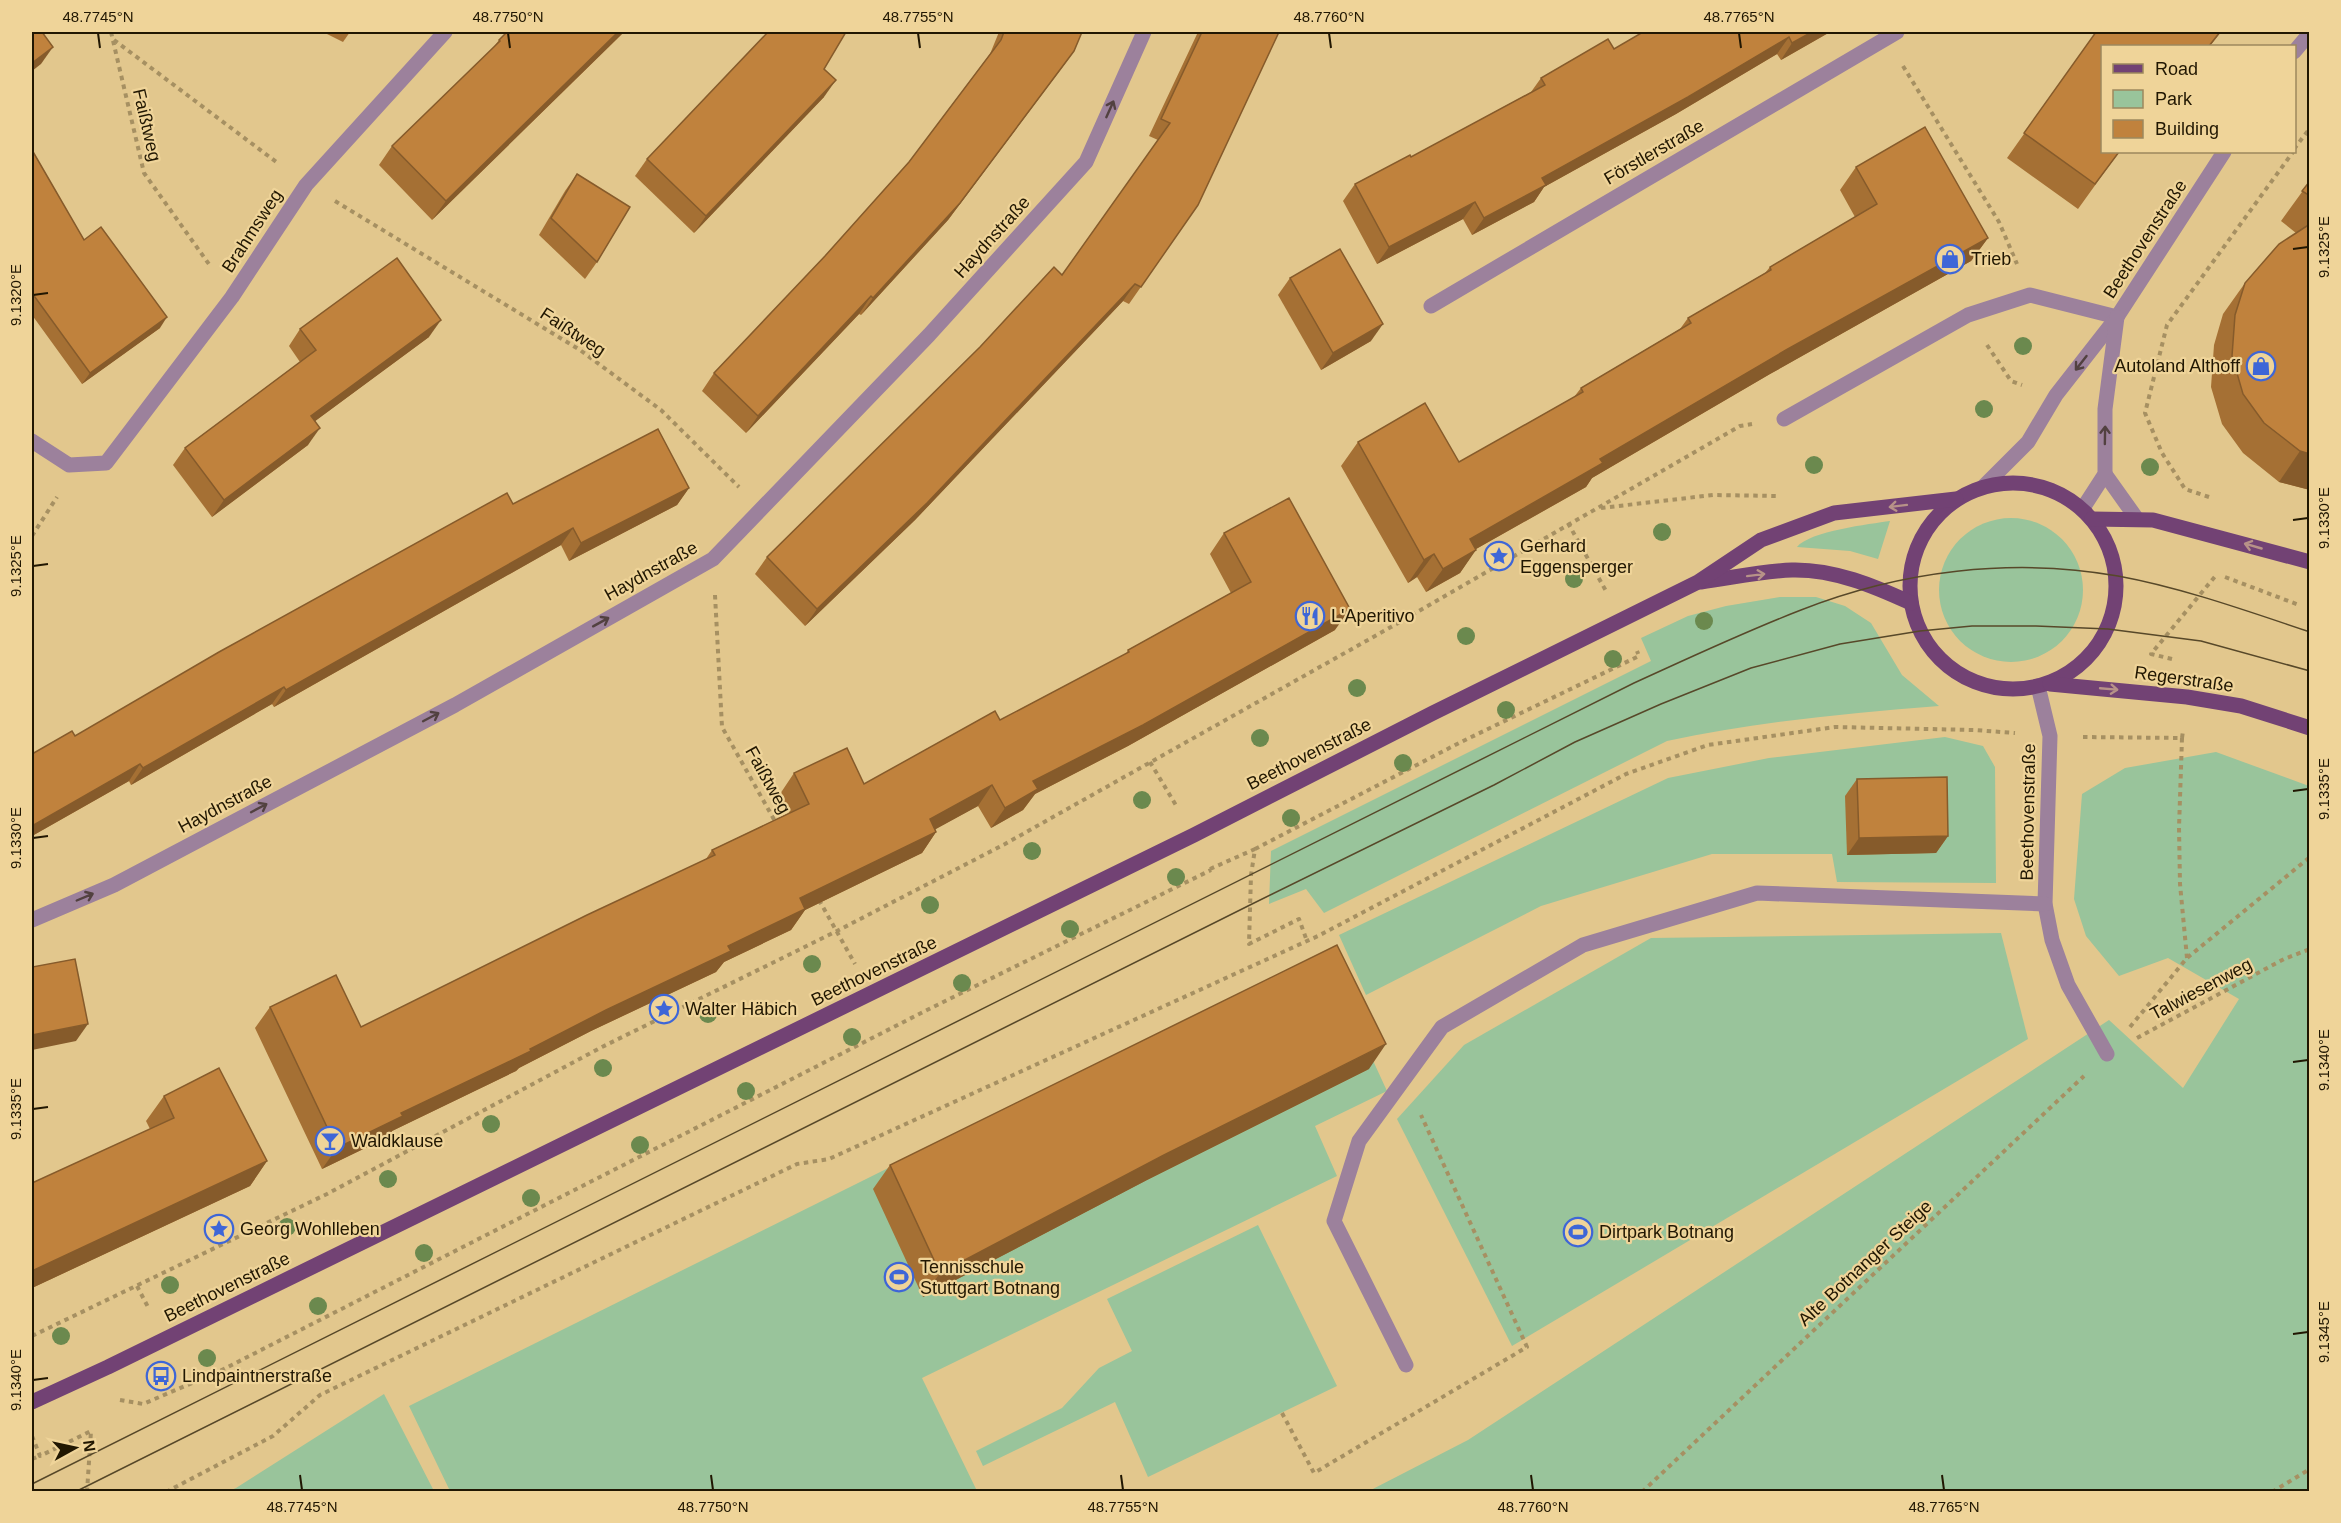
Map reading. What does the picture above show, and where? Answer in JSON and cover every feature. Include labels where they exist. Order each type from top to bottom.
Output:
[{"type":"main road","name":"Beethovenstraße","points":[[2021,482],[2058,492],[2088,513],[2108,543],[2116,576],[2116,603],[2108,629],[2085,662],[2044,685],[2020,690],[1989,687],[1961,676],[1937,657],[1920,631],[1911,603],[1910,579],[1916,548],[1933,520],[1956,499],[1983,486],[2021,482]]},
{"type":"main road","name":"Beethovenstraße","points":[[32,1402],[108,1367],[1194,835],[1433,713],[1698,582],[1761,540],[1833,513],[1956,499]]},
{"type":"main road","points":[[2088,513],[2153,520],[2310,562]]},
{"type":"main road","name":"Beethovenstraße","points":[[1698,582],[1793,570],[1834,575],[1875,587],[1911,603]]},
{"type":"main road","name":"Regerstraße","points":[[2044,685],[2187,697],[2241,706],[2310,728]]},
{"type":"street","name":"Brahmsweg","points":[[69,465],[106,464],[232,297],[306,185],[445,32]]},
{"type":"street","name":"Haydnstraße","points":[[32,920],[114,885],[444,710],[713,559],[929,335],[1086,162],[1144,32]]},
{"type":"street","points":[[2296,51],[2310,33]]},
{"type":"street","name":"Förstlerstraße","points":[[1431,306],[1892,35]]},
{"type":"street","name":"Beethovenstraße","points":[[1983,486],[2028,442],[2056,396],[2117,317],[2223,153]]},
{"type":"street","points":[[1784,419],[1968,315],[2030,296],[2117,317]]},
{"type":"street","name":"Beethovenstraße","points":[[2105,474],[2105,409],[2117,317]]},
{"type":"street","points":[[32,441],[69,465]]},
{"type":"street","points":[[2088,513],[2105,474]]},
{"type":"street","points":[[2105,474],[2137,519]]},
{"type":"street","name":"Beethovenstraße","points":[[2044,685],[2049,736],[2045,904],[2052,940],[2068,985],[2107,1054]]},
{"type":"street","points":[[1406,1365],[1334,1221],[1359,1141],[1442,1027],[1583,945],[1757,892],[2045,904]]},
{"type":"path","name":"Faißtweg","points":[[111,32],[144,173],[232,297]]},
{"type":"path","points":[[1892,35],[1999,222],[2030,296]]},
{"type":"path","name":"Faißtweg","points":[[114,40],[306,185]]},
{"type":"path","points":[[2296,147],[2310,128]]},
{"type":"path","points":[[2219,500],[2185,489],[2162,453],[2145,413],[2167,325],[2292,153]]},
{"type":"path","name":"Faißtweg","points":[[348,208],[580,350],[661,410],[760,508]]},
{"type":"path","points":[[1968,315],[2011,381],[2056,396]]},
{"type":"path","points":[[32,1336],[327,1194],[602,1047],[837,931],[1005,844],[1391,627],[1740,426],[1784,419]]},
{"type":"path","points":[[32,536],[55,503],[69,465]]},
{"type":"path","points":[[1597,509],[1713,495],[1776,495],[1833,513]]},
{"type":"path","name":"Faißtweg","points":[[713,559],[722,727],[780,829]]},
{"type":"path","points":[[2219,574],[2299,605]]},
{"type":"path","points":[[166,1491],[273,1436],[320,1395],[797,1164],[830,1159],[1307,941],[1626,774],[1708,746],[1835,726],[1974,730],[2049,736]]},
{"type":"path","points":[[2182,738],[2180,884],[2187,957]]},
{"type":"path","points":[[1150,762],[1194,835],[1211,870]]},
{"type":"path","points":[[112,1398],[143,1404],[220,1371],[927,1010],[1255,849],[1251,875],[1249,944],[1299,919],[1307,941]]},
{"type":"path","points":[[2107,1054],[2187,957],[2310,857]]},
{"type":"path","points":[[814,891],[837,931]]},
{"type":"path","name":"Talwiesenweg","points":[[2107,1054],[2284,960],[2310,949]]},
{"type":"path","name":"Alte Botnanger Steige","points":[[1642,1491],[2107,1054]]},
{"type":"path","points":[[1282,1413],[1314,1473],[1527,1347],[1404,1079]]},
{"type":"path","points":[[32,1460],[91,1431],[87,1491]]},
{"type":"path","points":[[40,1456],[32,1437],[42,1432]]},
{"type":"path","points":[[2272,1491],[2310,1469]]},
{"type":"green space","points":[[2011,518],[2038,524],[2062,539],[2077,563],[2083,590],[2077,617],[2062,641],[2038,656],[2011,662],[1984,656],[1960,641],[1945,617],[1939,590],[1945,563],[1960,539],[1984,524]]},
{"type":"green space","points":[[1890,521],[1878,559],[1850,551],[1797,547],[1804,541],[1827,533]]},
{"type":"green space","points":[[1780,597],[1816,597],[1845,606],[1871,623],[1902,675],[1939,706],[1802,719],[1735,728],[1667,741],[1324,913],[1306,889],[1269,904],[1271,851],[1651,661],[1641,638],[1688,616],[1726,606]]},
{"type":"green space","points":[[1945,737],[1983,746],[1995,767],[1996,883],[1837,882],[1832,854],[1712,854],[1541,906],[1366,995],[1339,935],[1668,778],[1769,758]]},
{"type":"green space","points":[[2216,752],[2309,786],[2309,1491],[1367,1492],[1468,1440],[2109,1020],[2183,1088],[2239,999],[2168,958],[2119,976],[2086,936],[2074,899],[2082,794],[2125,768]]},
{"type":"green space","name":"Dirtpark Botnang","points":[[2001,933],[2028,1039],[1512,1346],[1397,1119],[1464,1045],[1651,938]]},
{"type":"green space","name":"Tennisschule Stuttgart Botnang","points":[[1323,952],[1387,1091],[1315,1126],[1337,1176],[922,1378],[977,1491],[450,1491],[409,1406]]},
{"type":"green space","points":[[1258,1225],[1337,1386],[1148,1477],[1115,1402],[983,1466],[976,1451],[1062,1408],[1099,1368],[1132,1351],[1107,1299]]},
{"type":"green space","points":[[384,1394],[434,1491],[229,1491],[236,1488]]},
{"type":"building","points":[[32,32],[42,32],[53,47],[32,63]]},
{"type":"building","points":[[507,32],[618,32],[446,201],[392,146]]},
{"type":"building","points":[[768,32],[846,32],[824,69],[836,80],[706,216],[647,159]]},
{"type":"building","points":[[1004,32],[1082,32],[1074,51],[960,203],[873,298],[871,296],[758,416],[714,373],[825,256],[909,162],[1001,40]]},
{"type":"building","points":[[1202,32],[1279,32],[1198,205],[1141,287],[1135,284],[927,503],[817,609],[767,557],[980,347],[1054,267],[1062,275],[1170,123],[1161,119]]},
{"type":"building","points":[[1643,32],[1812,32],[1792,43],[1789,37],[1688,97],[1542,178],[1546,185],[1484,218],[1475,202],[1389,247],[1355,184],[1410,155],[1411,157],[1545,85],[1541,78],[1608,39],[1614,49]]},
{"type":"building","points":[[2096,32],[2220,32],[2210,45],[2101,45],[2101,153],[2118,153],[2095,184],[2024,133]]},
{"type":"building","points":[[1925,127],[1988,238],[1786,350],[1600,459],[1603,463],[1470,539],[1476,550],[1443,569],[1434,554],[1424,560],[1358,442],[1425,403],[1459,462],[1583,392],[1581,388],[1691,323],[1688,318],[1877,204],[1856,167]]},
{"type":"building","points":[[32,150],[84,240],[101,227],[167,317],[90,373],[32,293]]},
{"type":"building","points":[[577,174],[630,207],[597,262],[551,218]]},
{"type":"building","points":[[2310,181],[2310,196],[2302,191]]},
{"type":"building","name":"Autoland Althoff","points":[[2310,224],[2310,454],[2300,451],[2264,423],[2243,394],[2232,356],[2235,315],[2245,283],[2279,244]]},
{"type":"building","points":[[1340,249],[1383,324],[1333,353],[1290,278]]},
{"type":"building","points":[[397,258],[441,320],[311,416],[320,428],[224,500],[185,448],[316,350],[300,329]]},
{"type":"building","points":[[658,429],[689,488],[581,543],[573,528],[286,690],[284,687],[143,768],[140,764],[32,826],[32,754],[72,731],[75,736],[219,652],[507,493],[513,504]]},
{"type":"building","points":[[1289,498],[1350,609],[1143,725],[1033,781],[1038,789],[1005,808],[992,785],[930,819],[936,832],[800,898],[805,909],[728,946],[731,951],[606,1010],[530,1049],[531,1051],[401,1113],[403,1116],[337,1148],[270,1007],[336,975],[361,1027],[587,915],[715,855],[712,850],[809,804],[794,773],[847,748],[864,784],[995,711],[1000,720],[1129,652],[1128,650],[1251,582],[1224,533]]},
{"type":"building","points":[[1947,777],[1948,836],[1859,838],[1857,779]]},
{"type":"building","points":[[1337,945],[1386,1044],[1164,1155],[940,1273],[890,1165]]},
{"type":"building","points":[[75,959],[88,1024],[32,1035],[32,967]]},
{"type":"building","points":[[219,1068],[267,1161],[32,1271],[32,1183],[174,1118],[164,1096]]},
{"type":"tram line","points":[[32,1484],[1634,683],[1801,610],[1877,586],[1917,577],[1997,568],[2038,568],[2078,570],[2142,581],[2215,601],[2310,632]]},
{"type":"tram line","points":[[75,1492],[1494,785],[1575,742],[1751,668],[1840,644],[1920,631],[1972,626],[2036,626],[2108,629],[2201,641],[2310,671]]},
{"type":"place","name":"Trieb","points":[[1950,259]]},
{"type":"place","name":"Autoland Althoff","points":[[2261,366]]},
{"type":"place","name":"Gerhard Eggensperger","points":[[1499,556]]},
{"type":"place","name":"L'Aperitivo","points":[[1310,616]]},
{"type":"place","name":"Walter Häbich","points":[[664,1009]]},
{"type":"place","name":"Waldklause","points":[[330,1141]]},
{"type":"place","name":"Georg Wohlleben","points":[[219,1229]]},
{"type":"place","name":"Dirtpark Botnang","points":[[1578,1232]]},
{"type":"place","name":"Tennisschule Stuttgart Botnang","points":[[899,1277]]},
{"type":"place","name":"Lindpaintnerstraße","points":[[161,1376]]}]
